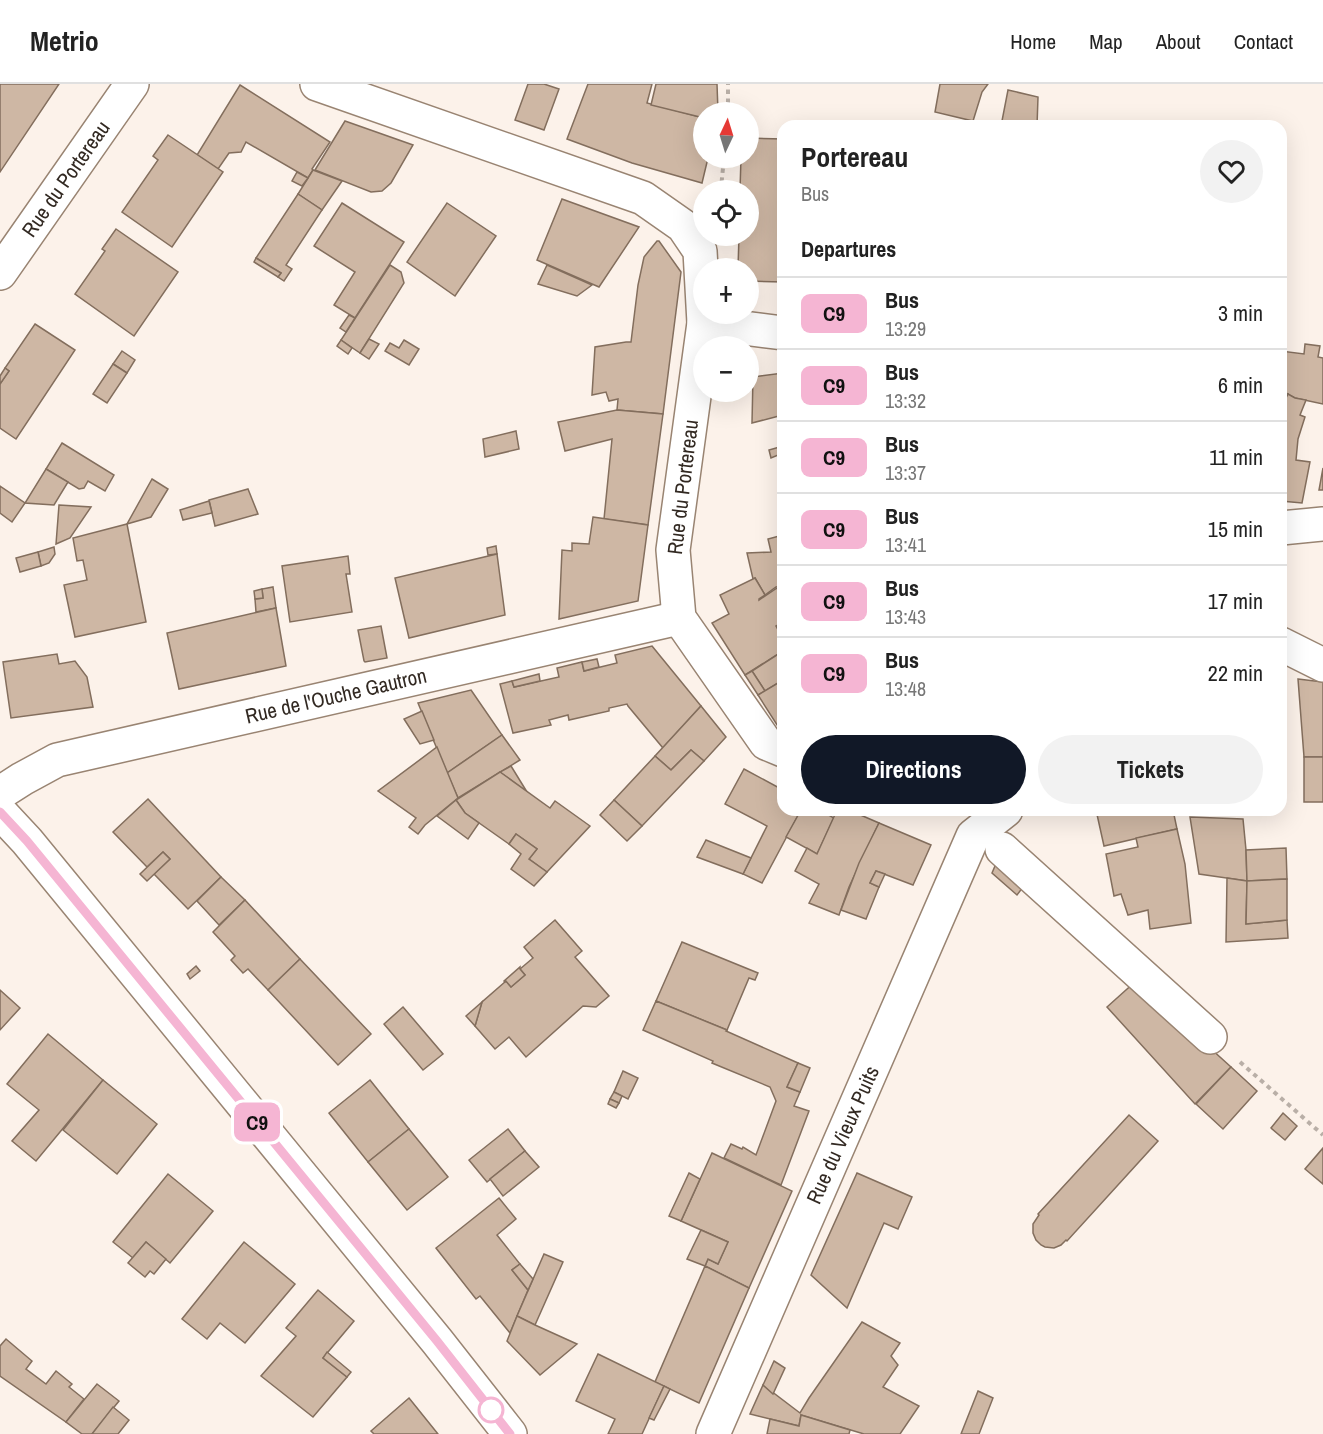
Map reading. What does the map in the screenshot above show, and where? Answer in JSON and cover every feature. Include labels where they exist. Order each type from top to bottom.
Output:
[{"type":"street","name":"Rue du Portereau","points":[[0,273],[132,84]]},
{"type":"street","name":"Rue du Portereau","points":[[317,84],[643,198],[684,226],[700,251],[700,258]]},
{"type":"street","name":"Rue du Portereau","points":[[704,324],[672,550],[679,618],[766,743],[777,748]]},
{"type":"street","points":[[712,324],[777,332]]},
{"type":"street","points":[[1287,527],[1323,524]]},
{"type":"street","name":"Rue de l'Ouche Gautron","points":[[0,793],[57,760],[679,618]]},
{"type":"street","points":[[1287,647],[1323,665]]},
{"type":"street","points":[[0,812],[27,841],[437,1341],[510,1434]]},
{"type":"street","points":[[1003,816],[988,843],[1210,1037]]},
{"type":"street","name":"Rue du Vieux Puits","points":[[713,1434],[988,843]]},
{"type":"path","points":[[728,84],[728,102]]},
{"type":"path","points":[[1210,1037],[1323,1134]]},
{"type":"building","points":[[0,84],[59,84],[0,172]]},
{"type":"building","points":[[528,84],[544,84],[559,89],[544,130],[515,120]]},
{"type":"building","points":[[588,84],[652,84],[647,103],[693,115],[693,168],[706,168],[703,180],[693,180],[632,163],[567,139]]},
{"type":"building","points":[[656,84],[717,84],[718,102],[693,102],[693,115],[651,105]]},
{"type":"building","points":[[940,84],[988,84],[982,92],[973,120],[935,112]]},
{"type":"building","points":[[240,85],[330,142],[308,178],[246,142],[241,152],[229,153],[218,169],[197,155]]},
{"type":"building","points":[[1008,90],[1038,97],[1037,120],[1002,120]]},
{"type":"building","points":[[345,121],[413,145],[391,183],[382,191],[371,192],[315,170]]},
{"type":"building","points":[[168,135],[223,172],[172,247],[122,212],[158,160],[153,156]]},
{"type":"building","points":[[759,138],[777,139],[777,282],[759,281],[759,258],[738,258],[739,246],[759,246],[759,180],[740,180],[741,168],[759,168]]},
{"type":"building","points":[[313,170],[342,181],[322,210],[298,194]]},
{"type":"building","points":[[297,172],[308,178],[302,186],[292,181]]},
{"type":"building","points":[[298,194],[322,210],[286,265],[292,269],[284,281],[278,277],[281,273],[256,258]]},
{"type":"building","points":[[562,199],[639,227],[599,287],[537,260]]},
{"type":"building","points":[[342,203],[404,242],[355,318],[334,305],[355,272],[314,246]]},
{"type":"building","points":[[447,203],[496,236],[455,296],[407,262]]},
{"type":"building","points":[[116,229],[178,272],[134,336],[75,294],[105,251],[102,249]]},
{"type":"building","points":[[657,241],[681,272],[663,414],[617,410],[618,399],[609,401],[606,392],[592,395],[595,347],[631,342],[644,257]]},
{"type":"building","points":[[256,258],[281,273],[278,277],[254,262]]},
{"type":"building","points":[[390,265],[401,272],[404,283],[360,353],[341,340]]},
{"type":"building","points":[[547,265],[592,285],[577,296],[538,284]]},
{"type":"building","points":[[349,315],[355,318],[346,332],[340,328]]},
{"type":"building","points":[[35,324],[75,350],[16,439],[0,428],[0,384],[9,371],[5,368]]},
{"type":"building","points":[[369,339],[379,344],[369,359],[360,353]]},
{"type":"building","points":[[341,340],[352,348],[348,354],[337,346]]},
{"type":"building","points":[[404,340],[419,349],[409,365],[385,351],[390,343],[399,348]]},
{"type":"building","points":[[1305,344],[1320,346],[1318,357],[1323,358],[1323,404],[1287,394],[1287,352],[1304,354]]},
{"type":"building","points":[[122,351],[135,360],[127,373],[113,364]]},
{"type":"building","points":[[113,364],[127,373],[107,403],[93,394]]},
{"type":"building","points":[[5,368],[9,371],[0,384],[0,376]]},
{"type":"building","points":[[777,374],[777,417],[752,423],[752,402],[759,402],[759,376]]},
{"type":"building","points":[[1288,394],[1306,400],[1300,415],[1305,417],[1298,439],[1296,460],[1310,462],[1302,503],[1287,502]]},
{"type":"building","points":[[617,410],[663,414],[648,525],[604,519],[612,439],[565,451],[558,422]]},
{"type":"building","points":[[516,431],[519,449],[485,457],[483,439]]},
{"type":"building","points":[[62,443],[114,475],[105,491],[88,481],[84,488],[79,489],[46,469]]},
{"type":"building","points":[[777,448],[777,456],[771,458],[769,450]]},
{"type":"building","points":[[1323,468],[1323,490],[1319,490]]},
{"type":"building","points":[[46,469],[68,482],[54,505],[25,503]]},
{"type":"building","points":[[152,479],[168,489],[151,517],[127,524]]},
{"type":"building","points":[[0,486],[25,503],[12,522],[0,513]]},
{"type":"building","points":[[248,489],[258,514],[215,526],[209,500]]},
{"type":"building","points":[[209,501],[212,513],[183,520],[180,510]]},
{"type":"building","points":[[59,505],[91,507],[70,538],[56,544]]},
{"type":"building","points":[[593,517],[648,525],[638,601],[559,619],[562,550],[572,551],[572,543],[589,544]]},
{"type":"building","points":[[127,524],[146,622],[75,637],[64,585],[87,580],[83,560],[77,561],[73,538]]},
{"type":"building","points":[[777,537],[777,587],[765,595],[755,578],[753,579],[747,553],[771,552],[768,539]]},
{"type":"building","points":[[496,546],[497,554],[488,555],[487,548]]},
{"type":"building","points":[[54,547],[55,554],[49,563],[41,566],[38,552]]},
{"type":"building","points":[[38,552],[41,566],[20,572],[16,558]]},
{"type":"building","points":[[497,554],[505,615],[409,638],[395,578]]},
{"type":"building","points":[[348,556],[350,574],[346,574],[352,612],[290,622],[282,566]]},
{"type":"building","points":[[755,578],[765,595],[759,600],[777,588],[777,655],[745,675],[712,623],[729,614],[720,595]]},
{"type":"building","points":[[273,587],[276,608],[256,612],[255,599],[263,598],[262,589]]},
{"type":"building","points":[[262,589],[263,598],[255,599],[254,591]]},
{"type":"building","points":[[276,608],[286,666],[179,689],[167,633]]},
{"type":"building","points":[[381,626],[387,658],[365,662],[358,630]]},
{"type":"building","points":[[652,646],[701,706],[663,748],[627,704],[609,708],[609,711],[569,720],[568,715],[549,720],[551,725],[513,733],[500,684],[512,681],[514,687],[559,677],[557,668],[582,662],[584,671],[617,663],[615,655]]},
{"type":"building","points":[[57,654],[59,664],[75,661],[87,677],[93,707],[11,718],[3,662]]},
{"type":"building","points":[[777,655],[777,684],[765,691],[752,671]]},
{"type":"building","points":[[597,659],[599,667],[584,671],[582,662]]},
{"type":"building","points":[[752,671],[765,691],[758,695],[745,675]]},
{"type":"building","points":[[539,674],[540,681],[514,687],[512,681]]},
{"type":"building","points":[[1298,679],[1323,682],[1323,757],[1304,757]]},
{"type":"building","points":[[777,684],[777,725],[758,695]]},
{"type":"building","points":[[471,690],[502,735],[447,773],[418,703]]},
{"type":"building","points":[[701,706],[726,737],[704,761],[691,750],[671,770],[655,756]]},
{"type":"building","points":[[422,711],[434,740],[420,744],[404,719]]},
{"type":"building","points":[[502,735],[520,760],[458,798],[447,773]]},
{"type":"building","points":[[437,747],[458,798],[425,825],[418,834],[409,827],[416,818],[378,791]]},
{"type":"building","points":[[691,750],[704,761],[642,826],[614,800],[655,756],[671,770]]},
{"type":"building","points":[[1304,757],[1323,757],[1323,802],[1304,802]]},
{"type":"building","points":[[511,766],[527,792],[500,772]]},
{"type":"building","points":[[744,769],[777,787],[777,816],[798,816],[762,883],[743,874],[767,826],[725,804]]},
{"type":"building","points":[[500,772],[550,808],[555,801],[590,826],[547,872],[529,859],[537,849],[516,834],[509,844],[465,813],[456,800]]},
{"type":"building","points":[[148,799],[221,877],[188,909],[154,874],[170,859],[163,852],[147,867],[113,832]]},
{"type":"building","points":[[456,800],[465,813],[479,823],[468,839],[437,816]]},
{"type":"building","points":[[614,800],[642,826],[627,841],[600,815]]},
{"type":"building","points":[[798,816],[830,816],[834,818],[817,854],[786,837]]},
{"type":"building","points":[[834,816],[863,816],[879,823],[849,887],[839,915],[809,903],[819,884],[795,871],[807,848],[817,854]]},
{"type":"building","points":[[1097,816],[1174,816],[1177,829],[1104,846]]},
{"type":"building","points":[[1190,817],[1243,819],[1247,881],[1199,874]]},
{"type":"building","points":[[879,823],[931,845],[913,885],[876,871],[870,883],[879,887],[866,919],[841,910],[859,863]]},
{"type":"building","points":[[1177,829],[1185,864],[1191,923],[1150,929],[1148,910],[1128,915],[1121,894],[1114,896],[1106,854],[1138,847],[1136,838]]},
{"type":"building","points":[[516,834],[537,849],[529,859],[547,872],[534,886],[511,869],[521,854],[509,844]]},
{"type":"building","points":[[706,840],[751,858],[743,874],[697,857]]},
{"type":"building","points":[[1286,848],[1287,879],[1247,881],[1246,850]]},
{"type":"building","points":[[163,852],[170,859],[147,881],[140,874]]},
{"type":"building","points":[[998,859],[1027,882],[1017,895],[992,873]]},
{"type":"building","points":[[876,871],[885,874],[879,887],[870,883]]},
{"type":"building","points":[[221,877],[245,900],[219,925],[197,901]]},
{"type":"building","points":[[1227,878],[1247,881],[1246,924],[1287,920],[1288,938],[1226,942]]},
{"type":"building","points":[[1287,879],[1287,920],[1246,924],[1247,881]]},
{"type":"building","points":[[245,900],[300,959],[268,990],[248,969],[243,973],[231,960],[235,956],[213,932]]},
{"type":"building","points":[[555,920],[582,951],[575,957],[609,996],[596,1007],[583,1006],[526,1057],[509,1037],[495,1049],[475,1026],[482,1002],[506,981],[511,987],[525,975],[520,969],[533,958],[524,947]]},
{"type":"building","points":[[682,942],[758,973],[755,980],[749,978],[727,1030],[656,1001]]},
{"type":"building","points":[[300,959],[371,1034],[338,1065],[268,990]]},
{"type":"building","points":[[196,966],[200,971],[190,979],[187,974]]},
{"type":"building","points":[[520,967],[525,975],[511,987],[504,981]]},
{"type":"building","points":[[1136,981],[1231,1067],[1195,1104],[1107,1007]]},
{"type":"building","points":[[0,990],[20,1008],[0,1030]]},
{"type":"building","points":[[656,1001],[727,1030],[798,1063],[787,1087],[800,1092],[794,1106],[809,1111],[781,1185],[724,1158],[731,1144],[742,1149],[743,1147],[756,1155],[776,1101],[770,1087],[712,1063],[713,1061],[643,1030]]},
{"type":"building","points":[[482,1002],[475,1026],[466,1016]]},
{"type":"building","points":[[403,1007],[443,1054],[423,1070],[384,1024]]},
{"type":"building","points":[[48,1034],[103,1080],[36,1161],[12,1141],[39,1110],[7,1084]]},
{"type":"building","points":[[798,1063],[810,1068],[800,1092],[787,1087]]},
{"type":"building","points":[[1231,1067],[1257,1091],[1223,1129],[1196,1104]]},
{"type":"building","points":[[623,1071],[638,1078],[628,1099],[614,1092]]},
{"type":"building","points":[[103,1080],[157,1124],[117,1174],[63,1130]]},
{"type":"building","points":[[370,1080],[409,1129],[368,1162],[329,1113]]},
{"type":"building","points":[[614,1092],[622,1096],[619,1103],[610,1099]]},
{"type":"building","points":[[610,1099],[619,1103],[616,1108],[608,1104]]},
{"type":"building","points":[[1283,1113],[1297,1126],[1285,1140],[1271,1128]]},
{"type":"building","points":[[1129,1115],[1158,1141],[1067,1241],[1054,1248],[1041,1245],[1033,1233],[1033,1224],[1038,1214]]},
{"type":"building","points":[[409,1129],[448,1177],[407,1210],[368,1162]]},
{"type":"building","points":[[508,1129],[525,1151],[487,1182],[469,1160]]},
{"type":"building","points":[[1323,1148],[1323,1184],[1305,1169]]},
{"type":"building","points":[[525,1151],[539,1167],[503,1196],[490,1179]]},
{"type":"building","points":[[712,1153],[792,1191],[749,1288],[705,1266],[708,1259],[718,1264],[728,1242],[681,1221]]},
{"type":"building","points":[[689,1173],[700,1179],[681,1221],[669,1216]]},
{"type":"building","points":[[857,1173],[912,1197],[898,1229],[884,1223],[847,1308],[811,1275]]},
{"type":"building","points":[[168,1174],[213,1211],[170,1263],[146,1242],[133,1258],[113,1242]]},
{"type":"building","points":[[499,1198],[516,1219],[497,1235],[520,1264],[512,1270],[528,1290],[510,1333],[480,1296],[476,1299],[436,1248]]},
{"type":"building","points":[[701,1230],[728,1242],[718,1264],[708,1259],[705,1266],[687,1259]]},
{"type":"building","points":[[146,1242],[166,1259],[154,1274],[150,1271],[145,1277],[128,1263]]},
{"type":"building","points":[[244,1242],[295,1284],[245,1343],[220,1323],[207,1339],[182,1319]]},
{"type":"building","points":[[544,1254],[563,1262],[535,1325],[517,1316]]},
{"type":"building","points":[[520,1264],[533,1279],[528,1290],[512,1270]]},
{"type":"building","points":[[705,1266],[749,1288],[699,1403],[655,1382]]},
{"type":"building","points":[[318,1290],[354,1321],[323,1358],[347,1377],[313,1417],[261,1376],[296,1336],[286,1328]]},
{"type":"building","points":[[517,1316],[577,1344],[540,1375],[507,1341]]},
{"type":"building","points":[[862,1322],[900,1343],[891,1356],[898,1365],[883,1387],[919,1406],[900,1434],[864,1434],[801,1415],[799,1426],[750,1414],[763,1385],[800,1413]]},
{"type":"building","points":[[6,1339],[32,1361],[26,1369],[46,1384],[56,1371],[72,1384],[69,1387],[84,1399],[66,1422],[0,1376],[0,1346]]},
{"type":"building","points":[[327,1352],[351,1372],[347,1377],[323,1358]]},
{"type":"building","points":[[598,1354],[664,1386],[642,1434],[608,1434],[615,1419],[576,1401]]},
{"type":"building","points":[[774,1361],[785,1368],[773,1394],[763,1385]]},
{"type":"building","points":[[97,1384],[119,1401],[92,1434],[82,1434],[66,1422]]},
{"type":"building","points":[[664,1386],[670,1389],[654,1420],[649,1418]]},
{"type":"building","points":[[978,1391],[993,1398],[979,1434],[961,1434]]},
{"type":"building","points":[[409,1398],[438,1434],[374,1434],[371,1431]]},
{"type":"building","points":[[113,1407],[129,1420],[118,1434],[92,1434]]},
{"type":"building","points":[[801,1415],[850,1430],[849,1434],[767,1434],[770,1419],[799,1426]]},
{"type":"bus line","name":"C9","points":[[0,812],[27,841],[437,1341],[510,1434]]}]
